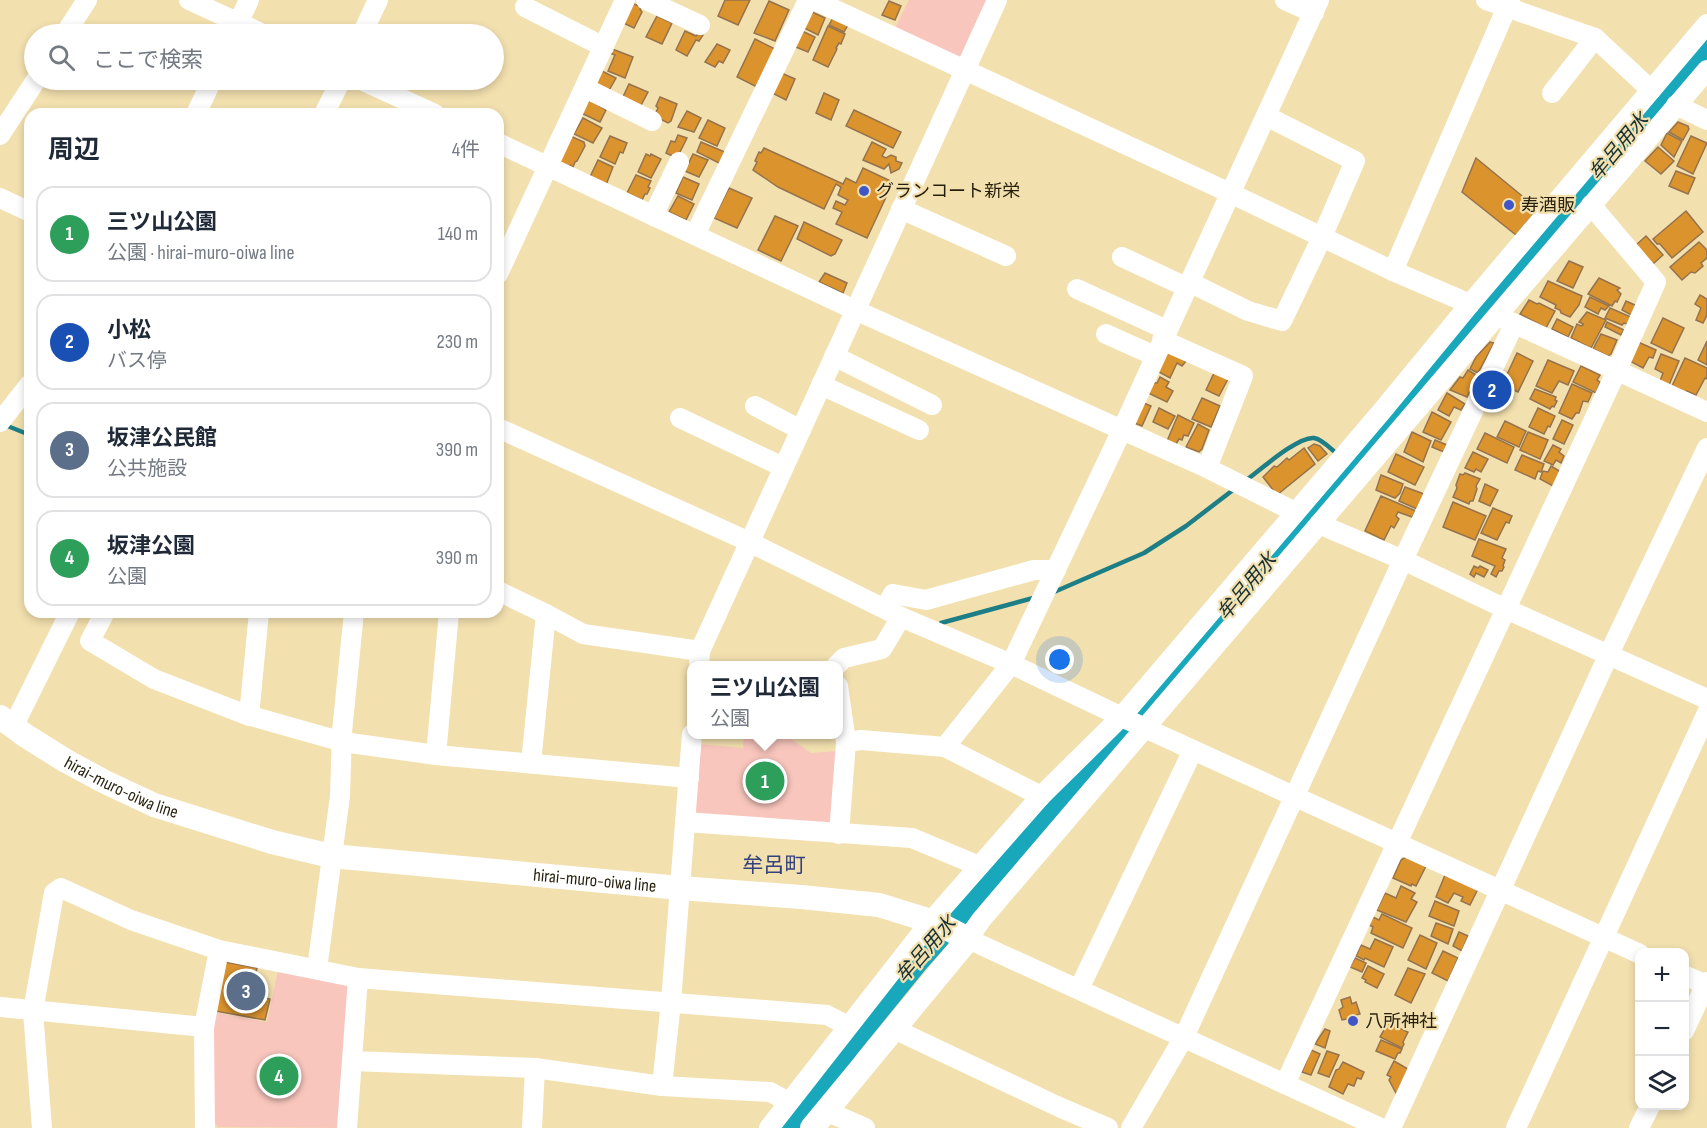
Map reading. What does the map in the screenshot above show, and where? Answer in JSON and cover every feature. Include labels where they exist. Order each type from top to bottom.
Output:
[{"type":"main road","name":"hirai-muro-oiwa line","points":[[7,722],[66,761],[154,805],[272,842],[331,856],[879,905],[934,922],[964,937]]},
{"type":"main road","points":[[819,1119],[894,1029],[964,937]]},
{"type":"street","points":[[71,24],[87,0]]},
{"type":"street","points":[[189,0],[228,24]]},
{"type":"street","points":[[238,24],[249,0]]},
{"type":"street","points":[[367,24],[378,0]]},
{"type":"street","points":[[504,261],[626,0]]},
{"type":"street","points":[[646,0],[700,25]]},
{"type":"street","points":[[695,235],[808,0]]},
{"type":"street","points":[[814,0],[1393,271],[1470,304]]},
{"type":"street","points":[[504,594],[583,634],[700,658],[749,542],[997,0]]},
{"type":"street","points":[[945,747],[1011,664],[1122,430],[1316,7],[1285,0]]},
{"type":"street","points":[[1486,0],[1508,4],[1595,38],[1651,90]]},
{"type":"street","points":[[1393,271],[1508,4]]},
{"type":"street","points":[[525,8],[604,47]]},
{"type":"street","points":[[1131,1128],[1184,1037],[1403,560],[1506,319],[1517,270],[1651,90],[1707,24]]},
{"type":"street","points":[[1552,93],[1595,38]]},
{"type":"street","points":[[769,1128],[848,1026],[979,866],[1041,796],[1134,722],[1319,524],[1470,304],[1517,270],[1591,204],[1707,70]]},
{"type":"street","points":[[585,88],[652,121]]},
{"type":"street","points":[[0,135],[29,90]]},
{"type":"street","points":[[199,108],[207,90]]},
{"type":"street","points":[[327,108],[335,90]]},
{"type":"street","points":[[383,90],[422,108]]},
{"type":"street","points":[[1676,105],[1707,120]]},
{"type":"street","points":[[1122,257],[1248,311],[1282,321],[1355,161],[1266,116]]},
{"type":"street","points":[[504,147],[855,310],[1207,468],[1295,512]]},
{"type":"street","points":[[653,216],[679,162]]},
{"type":"street","points":[[0,198],[24,210]]},
{"type":"street","points":[[1285,1084],[1656,282],[1591,204]]},
{"type":"street","points":[[902,209],[1006,256]]},
{"type":"street","points":[[1077,289],[1161,342],[1244,376],[1207,468]]},
{"type":"street","points":[[1506,319],[1707,412]]},
{"type":"street","points":[[1381,1128],[964,937],[981,920],[1295,512],[1392,418],[1506,319]]},
{"type":"street","points":[[1106,334],[1161,342]]},
{"type":"street","points":[[834,356],[933,405]]},
{"type":"street","points":[[821,385],[919,430]]},
{"type":"street","points":[[0,422],[24,392]]},
{"type":"street","points":[[755,406],[801,430]]},
{"type":"street","points":[[680,418],[783,467]]},
{"type":"street","points":[[504,431],[749,542],[893,613],[1011,664],[1500,892],[1635,952]]},
{"type":"street","points":[[1391,1128],[1609,654],[1707,448]]},
{"type":"street","points":[[1319,524],[1707,699]]},
{"type":"street","points":[[841,661],[844,658],[882,649],[893,613],[893,594],[926,600],[1034,570],[1056,570]]},
{"type":"street","points":[[531,763],[546,614]]},
{"type":"street","points":[[7,722],[67,618]]},
{"type":"street","points":[[102,618],[90,641],[154,679],[249,716],[343,741],[436,755],[688,778]]},
{"type":"street","points":[[249,716],[254,618]]},
{"type":"street","points":[[317,969],[340,796],[342,732],[353,618]]},
{"type":"street","points":[[436,755],[448,618]]},
{"type":"street","points":[[1516,1128],[1707,713]]},
{"type":"street","points":[[839,834],[846,742],[843,721]]},
{"type":"street","points":[[662,1086],[671,1002],[692,739]]},
{"type":"street","points":[[846,742],[861,740],[945,747],[1041,796]]},
{"type":"street","points":[[1079,989],[1194,750]]},
{"type":"street","points":[[685,822],[912,838],[979,866]]},
{"type":"street","points":[[42,1128],[33,1011],[54,893],[62,888],[131,920],[219,950],[358,978],[827,1015],[848,1026]]},
{"type":"street","points":[[205,1128],[204,1027],[219,950]]},
{"type":"street","points":[[1689,977],[1706,984],[1689,1020]]},
{"type":"street","points":[[347,1128],[358,978]]},
{"type":"street","points":[[0,1006],[204,1027]]},
{"type":"street","points":[[894,1029],[1108,1128]]},
{"type":"street","points":[[352,1061],[535,1068],[662,1086],[770,1092],[789,1102]]},
{"type":"street","points":[[532,1128],[535,1068]]},
{"type":"street","points":[[1639,1128],[1648,1110]]},
{"type":"street","points":[[819,1119],[865,1128]]},
{"type":"shaded area","points":[[909,0],[992,0],[960,61],[894,30]]},
{"type":"shaded area","points":[[744,739],[791,739],[811,753],[837,751],[831,822],[826,825],[697,815],[693,809],[698,744],[743,748]]},
{"type":"shaded area","points":[[278,970],[347,981],[352,989],[342,1128],[218,1127],[213,1121],[211,1032],[214,1012],[267,1022]]},
{"type":"building","points":[[725,0],[750,0],[738,25],[718,16]]},
{"type":"building","points":[[769,1],[789,10],[775,41],[754,33]]},
{"type":"building","points":[[889,1],[901,6],[895,20],[882,15]]},
{"type":"building","points":[[634,4],[642,7],[640,9],[642,12],[634,28],[619,21]]},
{"type":"building","points":[[812,12],[825,18],[818,35],[804,28]]},
{"type":"building","points":[[657,16],[672,23],[662,44],[646,37]]},
{"type":"building","points":[[834,16],[849,23],[844,32],[829,25]]},
{"type":"building","points":[[828,26],[845,34],[828,67],[813,60]]},
{"type":"building","points":[[798,29],[815,37],[808,52],[791,45]]},
{"type":"building","points":[[685,31],[696,36],[699,33],[703,35],[699,41],[696,40],[687,56],[676,50]]},
{"type":"building","points":[[755,39],[777,50],[759,88],[737,77]]},
{"type":"building","points":[[717,44],[730,50],[723,63],[719,61],[715,67],[705,62]]},
{"type":"building","points":[[607,47],[633,57],[625,78],[608,71],[615,55],[605,51]]},
{"type":"building","points":[[600,70],[616,78],[607,94],[590,83]]},
{"type":"building","points":[[779,72],[795,79],[786,100],[770,92]]},
{"type":"building","points":[[629,84],[648,92],[640,107],[621,101]]},
{"type":"building","points":[[824,93],[839,100],[831,120],[816,113]]},
{"type":"building","points":[[660,97],[677,104],[671,121],[668,123],[654,116]]},
{"type":"building","points":[[590,100],[606,110],[600,122],[579,112]]},
{"type":"building","points":[[854,110],[901,132],[893,148],[846,126]]},
{"type":"building","points":[[687,111],[701,118],[694,132],[678,127]]},
{"type":"building","points":[[583,118],[602,128],[593,143],[574,134]]},
{"type":"building","points":[[708,120],[725,128],[717,146],[699,138]]},
{"type":"building","points":[[1678,122],[1688,126],[1689,129],[1683,140],[1669,132]]},
{"type":"building","points":[[1667,133],[1682,141],[1674,157],[1661,145]]},
{"type":"building","points":[[568,135],[584,142],[585,146],[573,167],[558,163]]},
{"type":"building","points":[[678,135],[687,138],[677,158],[666,153],[671,141],[675,142]]},
{"type":"building","points":[[610,136],[627,143],[615,164],[600,157]]},
{"type":"building","points":[[1691,136],[1707,143],[1693,174],[1677,166]]},
{"type":"building","points":[[701,142],[725,152],[719,163],[697,152]]},
{"type":"building","points":[[872,142],[886,149],[882,156],[886,158],[891,155],[896,157],[896,161],[902,163],[899,169],[891,173],[889,164],[884,169],[863,160]]},
{"type":"building","points":[[1658,147],[1674,161],[1661,174],[1645,161]]},
{"type":"building","name":"グランコート新栄","points":[[764,148],[843,184],[846,178],[856,183],[863,168],[893,182],[867,238],[836,224],[842,212],[833,208],[836,201],[845,205],[848,200],[838,195],[841,187],[836,184],[824,209],[778,187],[753,170],[759,152],[761,153]]},
{"type":"building","points":[[646,154],[661,159],[651,178],[638,172]]},
{"type":"building","points":[[693,154],[708,160],[699,177],[685,171]]},
{"type":"building","points":[[1476,158],[1538,209],[1516,235],[1462,192]]},
{"type":"building","points":[[598,160],[613,167],[606,185],[590,177]]},
{"type":"building","points":[[1676,171],[1695,178],[1688,194],[1669,186]]},
{"type":"building","points":[[636,175],[651,181],[648,187],[650,188],[642,200],[627,193]]},
{"type":"building","points":[[683,177],[699,184],[692,200],[676,193]]},
{"type":"building","points":[[729,188],[752,198],[737,228],[714,218]]},
{"type":"building","points":[[678,196],[694,204],[686,220],[669,212]]},
{"type":"building","points":[[1686,211],[1703,232],[1672,258],[1653,239]]},
{"type":"building","points":[[775,216],[798,226],[781,261],[758,250]]},
{"type":"building","points":[[804,222],[842,240],[835,254],[831,256],[797,239]]},
{"type":"building","points":[[1646,236],[1663,255],[1653,264],[1636,245]]},
{"type":"building","points":[[1699,242],[1707,250],[1707,258],[1701,263],[1703,266],[1682,280],[1670,267]]},
{"type":"building","points":[[1569,261],[1583,267],[1573,288],[1557,281]]},
{"type":"building","points":[[825,273],[847,283],[843,293],[819,282]]},
{"type":"building","points":[[1599,278],[1620,288],[1617,290],[1621,294],[1612,306],[1588,294]]},
{"type":"building","points":[[1548,281],[1582,296],[1579,305],[1570,317],[1555,308],[1556,305],[1540,297]]},
{"type":"building","points":[[1700,295],[1707,299],[1707,315],[1703,323],[1696,320],[1701,308],[1695,304]]},
{"type":"building","points":[[1590,297],[1609,306],[1605,310],[1601,308],[1598,314],[1585,307]]},
{"type":"building","points":[[1529,300],[1555,311],[1546,328],[1520,314]]},
{"type":"building","points":[[1626,301],[1637,306],[1633,316],[1622,310]]},
{"type":"building","points":[[1610,308],[1631,317],[1627,324],[1622,325],[1605,318]]},
{"type":"building","points":[[1587,312],[1606,320],[1591,348],[1571,338],[1577,324],[1583,325],[1579,322]]},
{"type":"building","points":[[1663,318],[1684,328],[1672,353],[1651,343]]},
{"type":"building","points":[[1557,319],[1573,327],[1568,337],[1552,329]]},
{"type":"building","points":[[1607,322],[1624,330],[1621,335],[1605,327]]},
{"type":"building","points":[[1601,334],[1617,340],[1608,356],[1593,349]]},
{"type":"building","points":[[1707,341],[1707,365],[1698,360]]},
{"type":"building","points":[[1490,342],[1494,343],[1478,373],[1470,369],[1476,357]]},
{"type":"building","points":[[1638,342],[1656,350],[1653,358],[1649,357],[1643,368],[1628,360]]},
{"type":"building","points":[[1166,350],[1187,360],[1182,366],[1177,363],[1170,378],[1157,371]]},
{"type":"building","points":[[1517,353],[1533,361],[1518,392],[1502,385]]},
{"type":"building","points":[[1661,354],[1679,361],[1669,385],[1660,381],[1663,373],[1655,369]]},
{"type":"building","points":[[1685,358],[1707,368],[1707,379],[1705,378],[1696,395],[1672,386]]},
{"type":"building","points":[[1548,360],[1574,371],[1568,385],[1559,381],[1552,393],[1536,386]]},
{"type":"building","points":[[1581,366],[1600,375],[1597,380],[1600,382],[1596,393],[1573,382]]},
{"type":"building","points":[[1468,370],[1478,376],[1467,397],[1450,390]]},
{"type":"building","points":[[1215,371],[1229,377],[1219,396],[1206,390]]},
{"type":"building","points":[[1160,377],[1169,382],[1166,387],[1173,391],[1167,402],[1148,393],[1153,383],[1157,383]]},
{"type":"building","points":[[1572,384],[1592,393],[1588,402],[1583,401],[1579,413],[1576,413],[1572,419],[1559,413]]},
{"type":"building","points":[[1535,389],[1556,397],[1554,407],[1550,409],[1530,399]]},
{"type":"building","points":[[1447,393],[1465,404],[1461,410],[1454,407],[1449,416],[1438,410]]},
{"type":"building","points":[[1202,398],[1220,406],[1211,427],[1192,419]]},
{"type":"building","points":[[1141,402],[1151,406],[1142,426],[1132,422]]},
{"type":"building","points":[[1159,408],[1175,416],[1168,429],[1153,422]]},
{"type":"building","points":[[1538,408],[1555,416],[1544,434],[1529,427]]},
{"type":"building","points":[[1432,412],[1451,422],[1441,440],[1423,432]]},
{"type":"building","points":[[1178,415],[1194,423],[1188,436],[1184,435],[1182,440],[1179,439],[1176,444],[1167,441]]},
{"type":"building","points":[[1562,420],[1573,425],[1564,444],[1553,439]]},
{"type":"building","points":[[1505,421],[1526,431],[1519,447],[1497,437]]},
{"type":"building","points":[[1198,424],[1209,430],[1199,452],[1186,447]]},
{"type":"building","points":[[1412,432],[1431,441],[1423,462],[1404,452]]},
{"type":"building","points":[[1528,432],[1548,440],[1540,459],[1520,450]]},
{"type":"building","points":[[1485,433],[1514,447],[1507,463],[1477,449]]},
{"type":"building","points":[[1435,440],[1447,445],[1444,452],[1432,447]]},
{"type":"building","points":[[1314,444],[1320,446],[1327,454],[1318,461],[1308,448]]},
{"type":"building","points":[[1553,445],[1561,449],[1559,452],[1564,456],[1561,463],[1556,460],[1553,465],[1544,461]]},
{"type":"building","points":[[1304,448],[1315,464],[1277,495],[1263,477],[1274,466],[1277,467],[1287,458],[1289,460]]},
{"type":"building","points":[[1473,452],[1488,459],[1481,472],[1465,468]]},
{"type":"building","points":[[1396,454],[1424,467],[1415,485],[1388,472]]},
{"type":"building","points":[[1522,455],[1544,464],[1535,479],[1515,470]]},
{"type":"building","points":[[1551,466],[1561,472],[1553,486],[1540,479],[1543,471],[1548,472]]},
{"type":"building","points":[[1465,473],[1480,479],[1473,501],[1469,504],[1453,497],[1460,474]]},
{"type":"building","points":[[1381,475],[1403,484],[1400,493],[1395,498],[1376,490]]},
{"type":"building","points":[[1485,484],[1498,490],[1490,506],[1479,501]]},
{"type":"building","points":[[1405,487],[1424,494],[1417,509],[1399,501]]},
{"type":"building","points":[[1381,496],[1416,511],[1412,517],[1398,512],[1396,516],[1399,519],[1394,528],[1391,526],[1384,540],[1365,531]]},
{"type":"building","points":[[1453,502],[1486,516],[1475,540],[1443,527]]},
{"type":"building","points":[[1493,508],[1512,516],[1509,523],[1506,522],[1497,540],[1481,533]]},
{"type":"building","points":[[1479,539],[1506,549],[1502,558],[1505,560],[1504,567],[1496,577],[1491,574],[1495,566],[1472,556]]},
{"type":"building","points":[[1474,566],[1488,570],[1484,577],[1476,573],[1474,577],[1470,574]]},
{"type":"building","points":[[1406,857],[1426,866],[1416,886],[1393,878],[1401,860]]},
{"type":"building","points":[[1445,875],[1478,889],[1470,905],[1461,901],[1463,897],[1454,893],[1448,903],[1436,897]]},
{"type":"building","points":[[1401,886],[1415,893],[1411,899],[1417,902],[1406,922],[1377,910],[1385,893],[1396,898]]},
{"type":"building","points":[[1435,901],[1459,911],[1454,926],[1429,916]]},
{"type":"building","points":[[1382,914],[1412,928],[1403,948],[1371,933],[1373,927],[1369,925],[1373,917],[1379,920]]},
{"type":"building","points":[[1436,923],[1453,929],[1448,944],[1431,936]]},
{"type":"building","points":[[1459,932],[1468,936],[1462,951],[1453,946]]},
{"type":"building","points":[[1420,935],[1437,943],[1426,969],[1408,960]]},
{"type":"building","points":[[1375,939],[1393,947],[1384,967],[1356,956],[1361,945],[1370,949]]},
{"type":"building","points":[[1443,951],[1458,958],[1448,981],[1432,973]]},
{"type":"building","points":[[1355,958],[1366,963],[1362,972],[1350,967]]},
{"type":"building","points":[[225,962],[257,968],[254,981],[250,980],[247,995],[270,999],[265,1020],[215,1011]]},
{"type":"building","points":[[1368,966],[1384,974],[1377,988],[1362,978]]},
{"type":"building","points":[[1408,968],[1425,974],[1411,1003],[1395,995]]},
{"type":"building","points":[[1350,997],[1352,1004],[1356,1002],[1360,1014],[1356,1015],[1358,1020],[1348,1022],[1347,1019],[1342,1020],[1339,1010],[1343,1007],[1341,1000]]},
{"type":"building","points":[[1388,1023],[1408,1032],[1402,1048],[1380,1037]]},
{"type":"building","points":[[1325,1029],[1330,1031],[1325,1048],[1315,1044]]},
{"type":"building","points":[[1381,1040],[1402,1049],[1395,1059],[1376,1051]]},
{"type":"building","points":[[1311,1050],[1320,1054],[1311,1075],[1302,1072]]},
{"type":"building","points":[[1327,1051],[1339,1055],[1329,1077],[1318,1073]]},
{"type":"building","points":[[1394,1061],[1408,1069],[1397,1095],[1389,1080],[1391,1077],[1387,1075]]},
{"type":"building","points":[[1343,1062],[1364,1072],[1361,1079],[1357,1078],[1354,1086],[1348,1084],[1343,1094],[1329,1087],[1336,1070]]},
{"type":"waterway","name":"牟呂用水","points":[[787,1128],[847,1045],[916,960],[1014,849],[1035,838],[1707,42]]},
{"type":"waterway","points":[[5,425],[24,433]]},
{"type":"waterway","points":[[1245,481],[1289,448],[1307,439],[1320,440],[1337,454]]},
{"type":"waterway","points":[[1054,592],[1144,553],[1186,526],[1233,490]]},
{"type":"waterway","points":[[941,623],[1037,597]]},
{"type":"place","name":"グランコート新栄","points":[[864,191]]},
{"type":"place","name":"寿酒販","points":[[1509,205]]},
{"type":"place","name":"小松","points":[[1492,390]]},
{"type":"place","name":"三ツ山公園","points":[[765,781]]},
{"type":"place","name":"坂津公民館","points":[[246,991]]},
{"type":"place","name":"八所神社","points":[[1353,1021]]},
{"type":"place","name":"坂津公園","points":[[279,1076]]},
{"type":"district","name":"牟呂町","points":[[774,865]]}]
